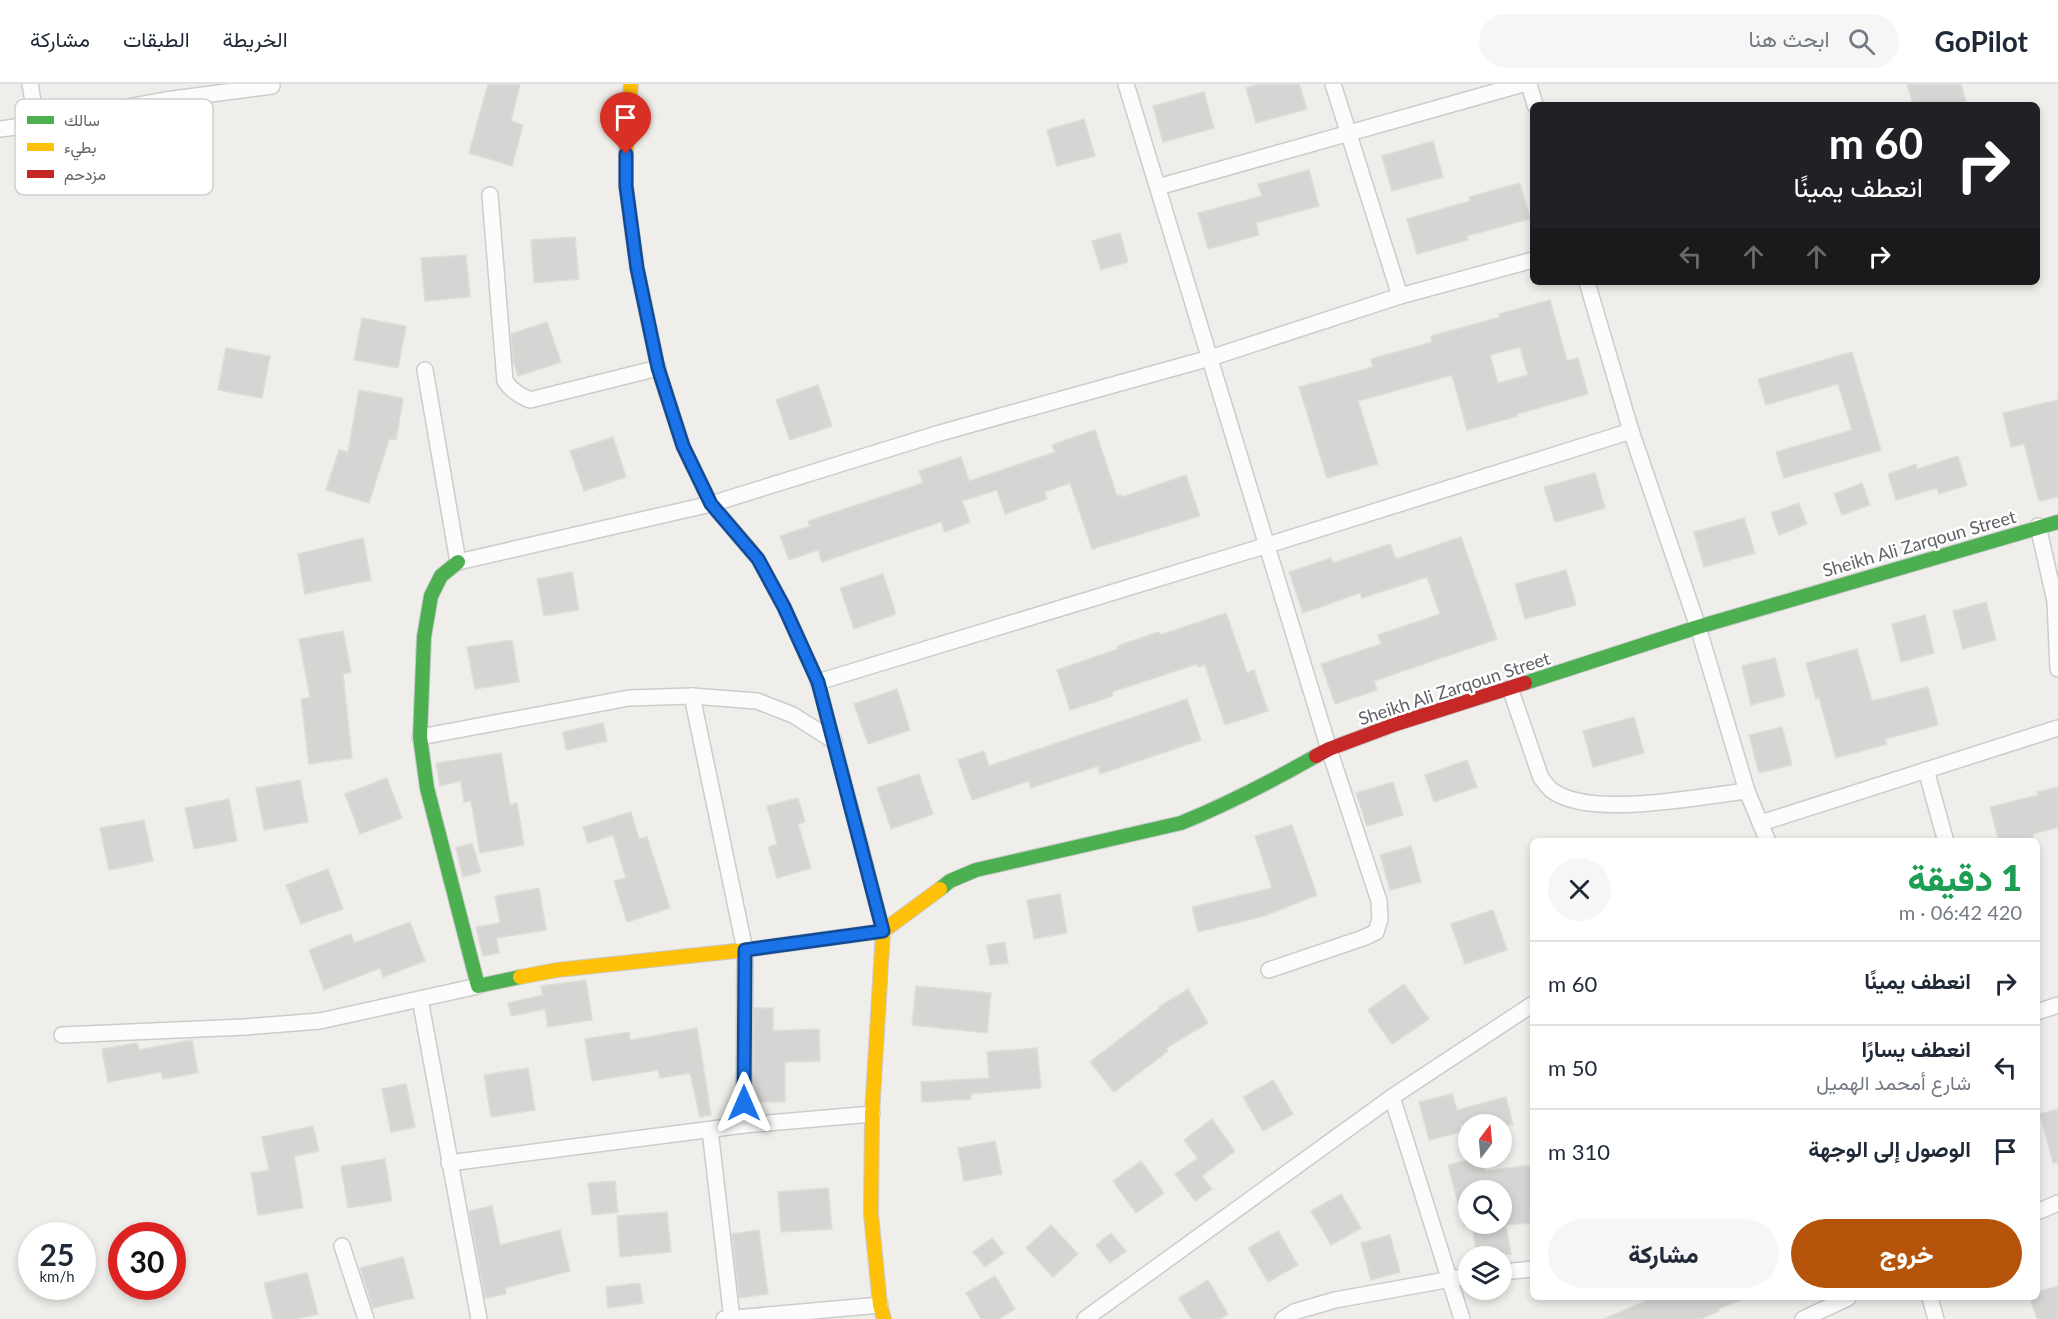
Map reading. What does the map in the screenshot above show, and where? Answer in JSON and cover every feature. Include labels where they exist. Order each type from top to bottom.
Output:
[{"type":"street","points":[[30,84],[33,99]]},
{"type":"street","points":[[162,84],[165,99]]},
{"type":"street","points":[[631,84],[626,138],[626,186],[637,268],[658,368],[683,446],[711,504],[758,559],[784,607],[818,682],[883,931],[872,1114],[871,1214],[882,1312],[729,1319],[710,1130]]},
{"type":"street","points":[[1126,84],[1329,748],[1379,901],[1380,919],[1376,932],[1269,970]]},
{"type":"street","points":[[1333,84],[1400,296]]},
{"type":"street","points":[[1158,187],[1523,84]]},
{"type":"street","points":[[1529,84],[1534,102]]},
{"type":"street","points":[[173,99],[272,86]]},
{"type":"street","points":[[0,129],[15,127]]},
{"type":"street","points":[[490,195],[505,381],[511,389],[530,400],[658,368]]},
{"type":"street","points":[[478,986],[427,788],[420,737],[424,637],[431,596],[441,576],[458,562],[711,504],[940,433],[1210,358],[1400,296],[1530,261]]},
{"type":"street","points":[[1588,285],[1631,431],[1698,627],[1747,791],[1767,838]]},
{"type":"street","points":[[425,370],[458,562]]},
{"type":"street","points":[[818,682],[1268,546],[1631,431]]},
{"type":"street","name":"Sheikh Ali Zarqoun Street","points":[[883,931],[950,881],[976,870],[1181,823],[1209,813],[1263,786],[1329,748],[1396,724],[1698,627],[2058,522]]},
{"type":"street","points":[[2038,526],[2055,601],[2058,669]]},
{"type":"street","points":[[1510,688],[1541,778],[1550,789],[1566,797],[1586,804],[1627,806],[1747,791]]},
{"type":"street","points":[[420,737],[629,698],[692,696],[757,701],[793,715],[834,741]]},
{"type":"street","points":[[692,696],[745,950],[744,1125]]},
{"type":"street","points":[[1761,823],[2058,728]]},
{"type":"street","points":[[1926,770],[1945,838]]},
{"type":"street","points":[[62,1035],[244,1027],[320,1021],[557,970],[745,950],[883,931]]},
{"type":"street","points":[[420,999],[479,1319]]},
{"type":"street","points":[[2040,1011],[2058,1005]]},
{"type":"street","points":[[1085,1319],[1392,1097],[1530,1006]]},
{"type":"street","points":[[1392,1097],[1462,1319]]},
{"type":"street","points":[[449,1163],[744,1125],[872,1114]]},
{"type":"street","points":[[2040,1211],[2058,1203]]},
{"type":"street","points":[[342,1246],[366,1319]]},
{"type":"street","points":[[1512,1271],[1530,1269]]},
{"type":"street","points":[[1283,1319],[1294,1312],[1335,1299],[1458,1277]]},
{"type":"street","points":[[1803,1319],[1844,1300]]},
{"type":"street","points":[[1931,1300],[1936,1319]]},
{"type":"building","points":[[488,84],[520,84],[511,121],[523,125],[512,166],[469,153]]},
{"type":"building","points":[[1259,84],[1299,84],[1307,109],[1256,123],[1246,88]]},
{"type":"building","points":[[1907,84],[1961,84],[1966,102],[1912,102]]},
{"type":"building","points":[[1204,92],[1214,128],[1163,142],[1153,106]]},
{"type":"building","points":[[1084,119],[1095,156],[1057,166],[1047,130]]},
{"type":"building","points":[[1433,141],[1443,177],[1392,191],[1382,156]]},
{"type":"building","points":[[1309,170],[1319,206],[1256,223],[1259,235],[1208,249],[1198,213],[1262,196],[1258,184]]},
{"type":"building","points":[[1520,183],[1530,219],[1467,236],[1468,240],[1417,254],[1407,219],[1470,201],[1469,197]]},
{"type":"building","points":[[1120,233],[1128,262],[1101,270],[1092,241]]},
{"type":"building","points":[[575,237],[579,279],[534,283],[531,240]]},
{"type":"building","points":[[466,255],[470,297],[425,301],[421,258]]},
{"type":"building","points":[[1550,300],[1567,361],[1578,358],[1588,394],[1467,430],[1452,375],[1358,401],[1378,464],[1327,478],[1299,387],[1373,367],[1371,359],[1432,342],[1431,336],[1500,317],[1499,314]],"holes":[[[1520,347],[1528,375],[1498,383],[1490,355]]]},
{"type":"building","points":[[362,318],[406,326],[398,368],[354,360]]},
{"type":"building","points":[[547,322],[561,362],[518,376],[513,361],[511,334]]},
{"type":"building","points":[[226,348],[270,356],[262,398],[218,390]]},
{"type":"building","points":[[1852,352],[1881,450],[1784,478],[1776,452],[1852,430],[1838,384],[1766,405],[1758,379]]},
{"type":"building","points":[[818,385],[832,426],[790,440],[776,400]]},
{"type":"building","points":[[359,390],[403,398],[396,440],[389,439],[369,503],[326,490],[339,450],[348,452]]},
{"type":"building","points":[[2058,400],[2058,497],[2039,501],[2024,444],[2011,447],[2003,413]]},
{"type":"building","points":[[1095,430],[1117,496],[1121,494],[1122,497],[1186,475],[1200,516],[1092,549],[1070,483],[1045,492],[1047,499],[1005,514],[997,490],[962,501],[970,522],[945,532],[941,522],[822,562],[818,550],[789,560],[780,536],[810,526],[808,521],[923,483],[919,471],[961,457],[969,481],[1055,452],[1052,445]]},
{"type":"building","points":[[613,437],[626,477],[584,491],[570,451]]},
{"type":"building","points":[[1958,456],[1967,485],[1939,494],[1937,488],[1896,500],[1888,474],[1916,464],[1917,469]]},
{"type":"building","points":[[1595,473],[1605,508],[1555,522],[1544,487]]},
{"type":"building","points":[[1862,483],[1870,505],[1842,515],[1834,494]]},
{"type":"building","points":[[1799,503],[1807,524],[1779,535],[1771,513]]},
{"type":"building","points":[[1744,518],[1755,553],[1704,567],[1694,532]]},
{"type":"building","points":[[1461,537],[1497,639],[1374,681],[1377,690],[1335,704],[1321,664],[1381,644],[1378,635],[1440,614],[1427,577],[1362,598],[1360,593],[1303,613],[1289,572],[1331,558],[1333,563],[1390,544],[1396,559]]},
{"type":"building","points":[[363,538],[371,580],[305,594],[298,554]]},
{"type":"building","points":[[1566,570],[1576,605],[1525,619],[1515,584]]},
{"type":"building","points":[[572,572],[579,610],[544,616],[537,579]]},
{"type":"building","points":[[883,574],[896,614],[854,629],[840,588]]},
{"type":"building","points":[[1986,602],[1996,640],[1963,649],[1953,611]]},
{"type":"building","points":[[1226,613],[1247,673],[1254,670],[1268,711],[1225,725],[1205,665],[1198,667],[1197,664],[1112,692],[1113,696],[1070,710],[1057,670],[1118,649],[1117,646],[1159,632],[1160,635]]},
{"type":"building","points":[[1925,615],[1934,653],[1901,662],[1892,624]]},
{"type":"building","points":[[343,631],[351,672],[343,674],[352,758],[309,764],[301,699],[310,697],[299,639]]},
{"type":"building","points":[[512,640],[519,682],[475,689],[467,647]]},
{"type":"building","points":[[1857,649],[1872,701],[1928,687],[1938,725],[1885,739],[1887,744],[1836,758],[1819,698],[1816,699],[1806,663]]},
{"type":"building","points":[[1775,658],[1785,696],[1751,705],[1742,666]]},
{"type":"building","points":[[897,689],[910,730],[868,744],[854,704]]},
{"type":"building","points":[[1187,699],[1201,740],[1100,774],[1098,766],[1031,788],[1029,781],[972,800],[958,760],[984,751],[989,766]]},
{"type":"building","points":[[1634,717],[1644,753],[1593,767],[1583,731]]},
{"type":"building","points":[[603,723],[607,741],[566,750],[563,732]]},
{"type":"building","points":[[1782,727],[1792,765],[1759,773],[1749,735]]},
{"type":"building","points":[[501,753],[510,805],[517,803],[524,845],[480,853],[471,801],[464,802],[461,781],[440,786],[436,763]]},
{"type":"building","points":[[1467,760],[1477,787],[1434,802],[1425,775]]},
{"type":"building","points":[[919,774],[933,814],[891,829],[877,788]]},
{"type":"building","points":[[387,778],[402,818],[360,834],[345,794]]},
{"type":"building","points":[[300,780],[308,822],[264,830],[256,788]]},
{"type":"building","points":[[1393,782],[1403,815],[1367,826],[1356,793]]},
{"type":"building","points":[[2058,787],[2058,827],[2033,834],[2033,837],[2029,838],[1998,838],[1990,807],[2038,795],[2037,792]]},
{"type":"building","points":[[798,798],[805,822],[798,824],[811,868],[777,878],[768,847],[777,844],[767,806]]},
{"type":"building","points":[[229,799],[237,841],[194,849],[185,808]]},
{"type":"building","points":[[631,812],[639,839],[647,837],[670,908],[627,922],[614,881],[626,878],[613,835],[588,843],[583,827]]},
{"type":"building","points":[[144,820],[153,861],[109,870],[100,828]]},
{"type":"building","points":[[1292,825],[1317,895],[1264,916],[1198,932],[1192,907],[1272,888],[1255,836]]},
{"type":"building","points":[[472,843],[481,872],[463,877],[456,848]]},
{"type":"building","points":[[1411,846],[1421,882],[1390,890],[1380,855]]},
{"type":"building","points":[[328,869],[343,909],[301,924],[286,885]]},
{"type":"building","points":[[539,888],[546,930],[496,938],[499,953],[483,956],[476,927],[500,923],[495,896]]},
{"type":"building","points":[[1060,894],[1067,933],[1034,939],[1027,900]]},
{"type":"building","points":[[1493,910],[1507,950],[1465,964],[1451,924]]},
{"type":"building","points":[[410,922],[425,961],[383,977],[380,968],[324,990],[309,950],[351,934],[354,943]]},
{"type":"building","points":[[1005,942],[1008,963],[990,965],[987,945]]},
{"type":"building","points":[[586,980],[592,1020],[548,1027],[545,1009],[511,1016],[508,1003],[543,995],[541,986]]},
{"type":"building","points":[[1404,984],[1429,1019],[1392,1044],[1368,1010]]},
{"type":"building","points":[[916,986],[991,993],[987,1033],[912,1025]]},
{"type":"building","points":[[1188,989],[1208,1023],[1166,1048],[1168,1051],[1114,1092],[1090,1062],[1159,1007]]},
{"type":"building","points":[[754,1008],[773,1008],[773,1031],[819,1029],[820,1061],[785,1062],[785,1102],[754,1102]]},
{"type":"building","points":[[697,1028],[711,1115],[700,1117],[690,1073],[660,1078],[658,1070],[592,1081],[585,1039],[629,1032],[630,1040]]},
{"type":"building","points":[[192,1040],[198,1073],[163,1079],[161,1072],[108,1082],[102,1049],[137,1043],[139,1050]]},
{"type":"building","points":[[1037,1048],[1041,1088],[971,1094],[971,1099],[922,1102],[921,1082],[989,1078],[987,1052]]},
{"type":"building","points":[[528,1068],[535,1110],[491,1117],[484,1075]]},
{"type":"building","points":[[1273,1080],[1293,1114],[1263,1131],[1243,1097]]},
{"type":"building","points":[[406,1084],[415,1127],[391,1132],[382,1089]]},
{"type":"building","points":[[1452,1094],[1457,1110],[1506,1097],[1510,1114],[1458,1114],[1458,1133],[1429,1140],[1419,1102]]},
{"type":"building","points":[[2058,1109],[2058,1163],[2053,1163],[2040,1114]]},
{"type":"building","points":[[1212,1119],[1235,1151],[1202,1176],[1212,1189],[1195,1201],[1175,1174],[1198,1158],[1184,1140]]},
{"type":"building","points":[[313,1126],[319,1151],[294,1156],[303,1208],[258,1215],[251,1173],[269,1170],[262,1137]]},
{"type":"building","points":[[995,1141],[1002,1174],[964,1181],[958,1148]]},
{"type":"building","points":[[385,1159],[392,1201],[348,1208],[341,1166]]},
{"type":"building","points":[[1141,1161],[1164,1193],[1136,1213],[1113,1181]]},
{"type":"building","points":[[1458,1163],[1458,1168],[1484,1168],[1485,1171],[1530,1165],[1530,1223],[1512,1225],[1512,1180],[1458,1180],[1458,1203],[1448,1165]]},
{"type":"building","points":[[615,1181],[618,1212],[592,1215],[588,1183]]},
{"type":"building","points":[[828,1188],[832,1229],[781,1232],[778,1192]]},
{"type":"building","points":[[1341,1194],[1361,1228],[1331,1245],[1311,1211]]},
{"type":"building","points":[[492,1206],[500,1245],[560,1230],[570,1271],[505,1288],[506,1294],[485,1298],[469,1211]]},
{"type":"building","points":[[667,1212],[671,1252],[620,1257],[617,1216]]},
{"type":"building","points":[[1051,1225],[1078,1254],[1053,1277],[1026,1248]]},
{"type":"building","points":[[759,1230],[768,1294],[739,1298],[732,1234]]},
{"type":"building","points":[[1278,1231],[1298,1265],[1268,1282],[1248,1248]]},
{"type":"building","points":[[1111,1233],[1126,1251],[1110,1263],[1096,1245]]},
{"type":"building","points":[[1474,1234],[1508,1234],[1510,1246],[1475,1246]]},
{"type":"building","points":[[1390,1235],[1400,1272],[1371,1280],[1361,1243]]},
{"type":"building","points":[[992,1238],[1004,1253],[985,1267],[973,1252]]},
{"type":"building","points":[[403,1257],[414,1298],[373,1308],[360,1268]]},
{"type":"building","points":[[307,1273],[318,1314],[297,1319],[273,1319],[264,1283]]},
{"type":"building","points":[[995,1276],[1015,1309],[999,1319],[981,1319],[966,1293]]},
{"type":"building","points":[[1208,1280],[1228,1314],[1220,1319],[1191,1319],[1179,1298]]},
{"type":"building","points":[[640,1283],[643,1303],[608,1308],[606,1287]]},
{"type":"building","points":[[2058,1286],[2058,1319],[2037,1319],[2031,1300],[2040,1300],[2040,1291]]},
{"type":"building","points":[[1648,1300],[1742,1300],[1718,1309],[1719,1311],[1701,1319],[1603,1319]]},
{"type":"traffic: fast","points":[[1525,683],[1698,627],[2058,522]]},
{"type":"traffic: fast","points":[[747,546],[758,559],[784,607],[818,682],[861,845]]},
{"type":"traffic: fast","points":[[458,562],[441,576],[431,596],[424,637],[420,737],[427,788],[478,986],[520,977]]},
{"type":"traffic: fast","points":[[940,889],[950,881],[976,870],[1181,823],[1250,792],[1316,756]]},
{"type":"traffic: slow","points":[[631,84],[626,138],[626,186],[637,268],[658,368],[683,446],[711,504],[747,546]]},
{"type":"traffic: slow","points":[[861,845],[883,931],[872,1114],[871,1214],[880,1305],[884,1319]]},
{"type":"traffic: slow","points":[[520,977],[557,970],[745,950],[883,931],[940,889]]},
{"type":"traffic: jam","points":[[1316,756],[1396,724],[1525,683]]},
{"type":"route","points":[[626,154],[626,186],[637,268],[658,368],[683,446],[711,504],[758,559],[784,607],[818,682],[883,931],[745,950],[744,1103]]}]
